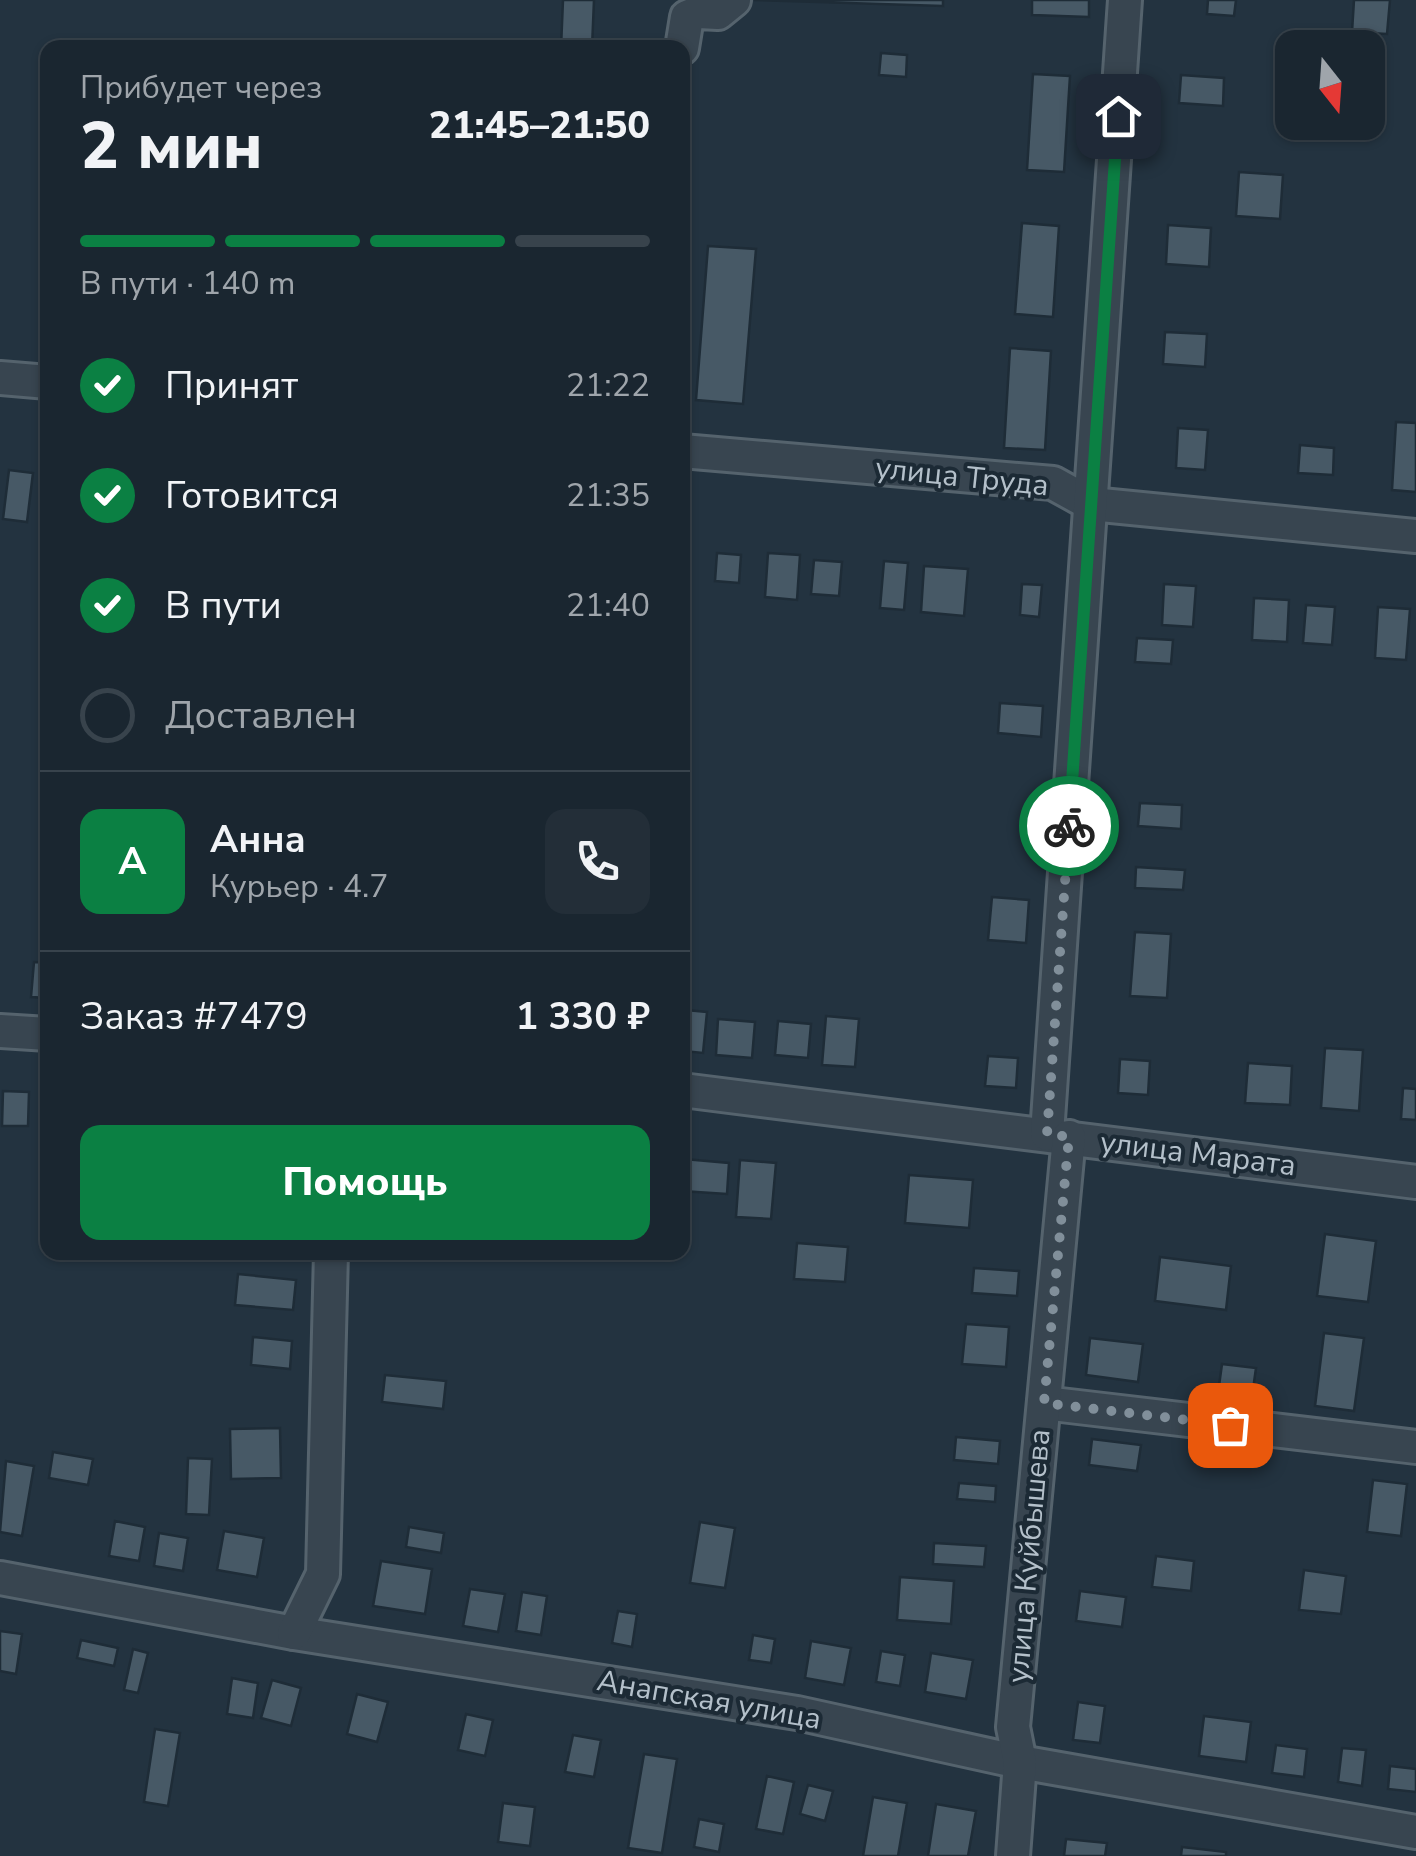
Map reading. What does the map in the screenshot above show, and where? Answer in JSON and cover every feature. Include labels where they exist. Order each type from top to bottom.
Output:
[{"type":"street","points":[[683,40],[687,17],[699,12],[718,13],[734,0]]},
{"type":"street","name":"улица Куйбышева","points":[[1013,1856],[1020,1762],[1013,1727],[1044,1403],[1091,504],[1125,0]]},
{"type":"street","points":[[0,378],[40,381]]},
{"type":"street","name":"улица Труда","points":[[690,452],[1053,483],[1091,504],[1416,536]]},
{"type":"street","points":[[0,1031],[40,1034]]},
{"type":"street","name":"улица Марата","points":[[690,1091],[1416,1182]]},
{"type":"street","points":[[294,1633],[323,1574],[332,1260]]},
{"type":"street","points":[[1044,1403],[1416,1447]]},
{"type":"street","name":"Анапская улица","points":[[0,1578],[294,1633],[797,1713],[1020,1762],[1416,1832]]},
{"type":"building","points":[[563,0],[594,0],[592,40],[561,40]]},
{"type":"building","points":[[754,0],[943,0],[943,6]]},
{"type":"building","points":[[1032,0],[1089,0],[1089,17],[1032,15]]},
{"type":"building","points":[[1208,0],[1236,0],[1234,16],[1207,14]]},
{"type":"building","points":[[1354,0],[1390,0],[1387,34],[1385,30],[1352,30]]},
{"type":"building","points":[[881,53],[907,55],[906,77],[879,75]]},
{"type":"building","points":[[1033,74],[1070,76],[1064,172],[1027,170]]},
{"type":"building","points":[[1181,75],[1224,78],[1223,106],[1179,103]]},
{"type":"building","points":[[1239,172],[1283,175],[1280,219],[1236,216]]},
{"type":"building","points":[[1022,223],[1059,226],[1053,317],[1015,314]]},
{"type":"building","points":[[1168,225],[1211,228],[1209,267],[1166,264]]},
{"type":"building","points":[[708,246],[756,249],[743,404],[696,400]]},
{"type":"building","points":[[1165,332],[1207,334],[1205,367],[1163,364]]},
{"type":"building","points":[[1010,348],[1051,351],[1045,450],[1004,448]]},
{"type":"building","points":[[1396,422],[1416,423],[1416,492],[1392,490]]},
{"type":"building","points":[[1178,428],[1208,430],[1205,470],[1176,468]]},
{"type":"building","points":[[1300,445],[1334,448],[1333,475],[1298,473]]},
{"type":"building","points":[[9,470],[33,473],[27,522],[3,519]]},
{"type":"building","points":[[717,553],[741,555],[739,583],[715,581]]},
{"type":"building","points":[[768,553],[800,555],[797,600],[765,597]]},
{"type":"building","points":[[814,560],[842,562],[839,596],[811,594]]},
{"type":"building","points":[[884,561],[908,563],[904,610],[880,608]]},
{"type":"building","points":[[924,566],[968,569],[964,616],[921,612]]},
{"type":"building","points":[[1022,584],[1042,585],[1039,617],[1020,615]]},
{"type":"building","points":[[1164,584],[1196,586],[1193,627],[1162,625]]},
{"type":"building","points":[[1254,598],[1289,600],[1287,642],[1252,640]]},
{"type":"building","points":[[1306,605],[1335,607],[1332,645],[1303,643]]},
{"type":"building","points":[[1378,607],[1410,609],[1406,660],[1375,658]]},
{"type":"building","points":[[1137,638],[1173,640],[1171,664],[1135,662]]},
{"type":"building","points":[[1000,703],[1043,706],[1041,737],[998,733]]},
{"type":"building","points":[[1140,803],[1182,805],[1181,829],[1138,826]]},
{"type":"building","points":[[1136,867],[1185,870],[1183,890],[1135,888]]},
{"type":"building","points":[[992,897],[1029,900],[1026,943],[988,940]]},
{"type":"building","points":[[1135,932],[1171,934],[1167,998],[1130,996]]},
{"type":"building","points":[[34,962],[40,962],[40,998],[31,997]]},
{"type":"building","points":[[690,1010],[707,1012],[703,1053],[690,1052]]},
{"type":"building","points":[[826,1016],[859,1019],[855,1067],[822,1065]]},
{"type":"building","points":[[718,1019],[755,1022],[752,1058],[716,1055]]},
{"type":"building","points":[[778,1021],[811,1024],[808,1058],[775,1055]]},
{"type":"building","points":[[1325,1048],[1363,1050],[1359,1111],[1321,1108]]},
{"type":"building","points":[[988,1056],[1018,1058],[1016,1088],[985,1086]]},
{"type":"building","points":[[1120,1059],[1150,1061],[1148,1095],[1118,1093]]},
{"type":"building","points":[[1248,1063],[1292,1066],[1290,1105],[1245,1103]]},
{"type":"building","points":[[1403,1088],[1416,1089],[1416,1120],[1401,1119]]},
{"type":"building","points":[[3,1091],[29,1092],[28,1126],[2,1126]]},
{"type":"building","points":[[690,1160],[729,1163],[727,1194],[690,1192]]},
{"type":"building","points":[[740,1160],[776,1163],[771,1219],[736,1217]]},
{"type":"building","points":[[909,1175],[973,1180],[969,1228],[905,1223]]},
{"type":"building","points":[[1325,1234],[1376,1241],[1368,1302],[1317,1296]]},
{"type":"building","points":[[797,1243],[848,1247],[845,1282],[794,1279]]},
{"type":"building","points":[[1160,1257],[1231,1266],[1226,1310],[1155,1301]]},
{"type":"building","points":[[974,1268],[1019,1271],[1017,1296],[972,1293]]},
{"type":"building","points":[[238,1274],[296,1280],[293,1310],[235,1305]]},
{"type":"building","points":[[966,1324],[1009,1327],[1006,1367],[962,1364]]},
{"type":"building","points":[[1324,1333],[1364,1338],[1354,1411],[1315,1406]]},
{"type":"building","points":[[253,1337],[292,1341],[290,1369],[251,1365]]},
{"type":"building","points":[[1090,1338],[1143,1344],[1138,1382],[1086,1375]]},
{"type":"building","points":[[1222,1364],[1256,1368],[1252,1397],[1218,1393]]},
{"type":"building","points":[[385,1375],[446,1381],[443,1409],[382,1402]]},
{"type":"building","points":[[280,1428],[281,1478],[231,1479],[230,1429]]},
{"type":"building","points":[[956,1437],[1000,1441],[998,1464],[954,1460]]},
{"type":"building","points":[[1092,1439],[1141,1445],[1137,1471],[1089,1465]]},
{"type":"building","points":[[53,1452],[93,1459],[88,1485],[49,1478]]},
{"type":"building","points":[[188,1458],[212,1459],[209,1515],[186,1514]]},
{"type":"building","points":[[6,1461],[34,1466],[22,1536],[0,1532]]},
{"type":"building","points":[[1373,1480],[1407,1484],[1401,1536],[1367,1532]]},
{"type":"building","points":[[959,1483],[996,1486],[995,1502],[957,1499]]},
{"type":"building","points":[[115,1521],[145,1527],[139,1561],[109,1556]]},
{"type":"building","points":[[700,1522],[735,1528],[725,1588],[690,1583]]},
{"type":"building","points":[[409,1527],[444,1533],[441,1553],[406,1547]]},
{"type":"building","points":[[224,1531],[264,1538],[257,1577],[217,1570]]},
{"type":"building","points":[[159,1533],[188,1538],[183,1571],[154,1566]]},
{"type":"building","points":[[934,1543],[986,1546],[984,1567],[933,1564]]},
{"type":"building","points":[[1156,1556],[1194,1561],[1191,1591],[1152,1587]]},
{"type":"building","points":[[381,1561],[432,1569],[425,1614],[373,1606]]},
{"type":"building","points":[[1304,1570],[1346,1576],[1341,1614],[1299,1610]]},
{"type":"building","points":[[900,1577],[954,1581],[951,1624],[897,1620]]},
{"type":"building","points":[[470,1589],[505,1594],[498,1632],[463,1626]]},
{"type":"building","points":[[1080,1591],[1126,1597],[1122,1627],[1076,1621]]},
{"type":"building","points":[[522,1592],[547,1596],[541,1635],[516,1631]]},
{"type":"building","points":[[618,1611],[637,1614],[632,1647],[612,1643]]},
{"type":"building","points":[[0,1631],[22,1634],[16,1674],[0,1671]]},
{"type":"building","points":[[753,1635],[775,1639],[771,1663],[749,1660]]},
{"type":"building","points":[[81,1640],[118,1648],[114,1666],[77,1658]]},
{"type":"building","points":[[811,1641],[851,1648],[844,1685],[805,1678]]},
{"type":"building","points":[[133,1649],[148,1653],[138,1693],[124,1690]]},
{"type":"building","points":[[881,1651],[905,1655],[900,1686],[876,1682]]},
{"type":"building","points":[[931,1653],[973,1660],[966,1699],[925,1692]]},
{"type":"building","points":[[232,1678],[258,1683],[253,1718],[227,1714]]},
{"type":"building","points":[[272,1680],[301,1688],[291,1726],[261,1718]]},
{"type":"building","points":[[357,1694],[388,1702],[377,1742],[347,1734]]},
{"type":"building","points":[[1078,1702],[1105,1706],[1100,1743],[1073,1740]]},
{"type":"building","points":[[466,1714],[493,1720],[485,1756],[458,1750]]},
{"type":"building","points":[[1204,1716],[1251,1722],[1246,1762],[1199,1756]]},
{"type":"building","points":[[155,1729],[180,1733],[168,1806],[144,1802]]},
{"type":"building","points":[[573,1735],[601,1740],[594,1777],[565,1772]]},
{"type":"building","points":[[1276,1745],[1307,1749],[1304,1777],[1272,1773]]},
{"type":"building","points":[[1342,1748],[1366,1750],[1362,1786],[1338,1782]]},
{"type":"building","points":[[644,1754],[677,1759],[662,1853],[628,1848]]},
{"type":"building","points":[[1390,1766],[1416,1769],[1416,1792],[1388,1789]]},
{"type":"building","points":[[767,1776],[794,1782],[783,1834],[756,1829]]},
{"type":"building","points":[[808,1785],[833,1791],[825,1821],[800,1814]]},
{"type":"building","points":[[873,1797],[907,1803],[898,1856],[863,1856]]},
{"type":"building","points":[[503,1803],[535,1807],[530,1846],[498,1842]]},
{"type":"building","points":[[936,1804],[976,1811],[968,1856],[928,1856]]},
{"type":"building","points":[[699,1819],[724,1824],[719,1852],[694,1847]]},
{"type":"building","points":[[1066,1839],[1107,1843],[1105,1856],[1064,1856]]},
{"type":"building","points":[[1182,1847],[1226,1852],[1226,1856],[1181,1856]]},
{"type":"way so far","points":[[1069,826],[1047,1134],[1069,1137],[1044,1403],[1230,1425]]},
{"type":"route","points":[[1069,826],[1118,116]]}]
